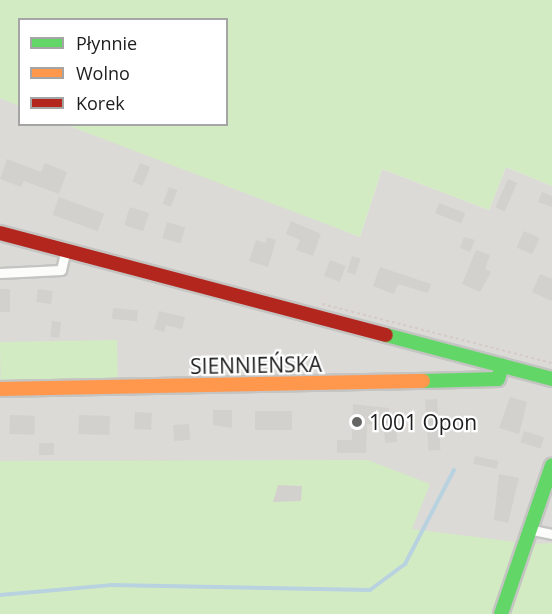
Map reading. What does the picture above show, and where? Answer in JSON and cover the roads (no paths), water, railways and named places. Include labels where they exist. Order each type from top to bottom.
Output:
[{"type":"street","name":"SIENNIEŃSKA","points":[[0,233],[66,253],[552,379]]},
{"type":"street","points":[[0,273],[61,270],[66,253]]},
{"type":"street","name":"SIENNIEŃSKA","points":[[0,389],[498,379],[502,366]]},
{"type":"street","points":[[501,614],[528,529],[552,465]]},
{"type":"street","points":[[528,529],[552,534]]},
{"type":"waterway","points":[[0,595],[111,585],[370,590],[405,564],[454,470]]},
{"type":"place","name":"1001 Opon","points":[[357,422]]}]
